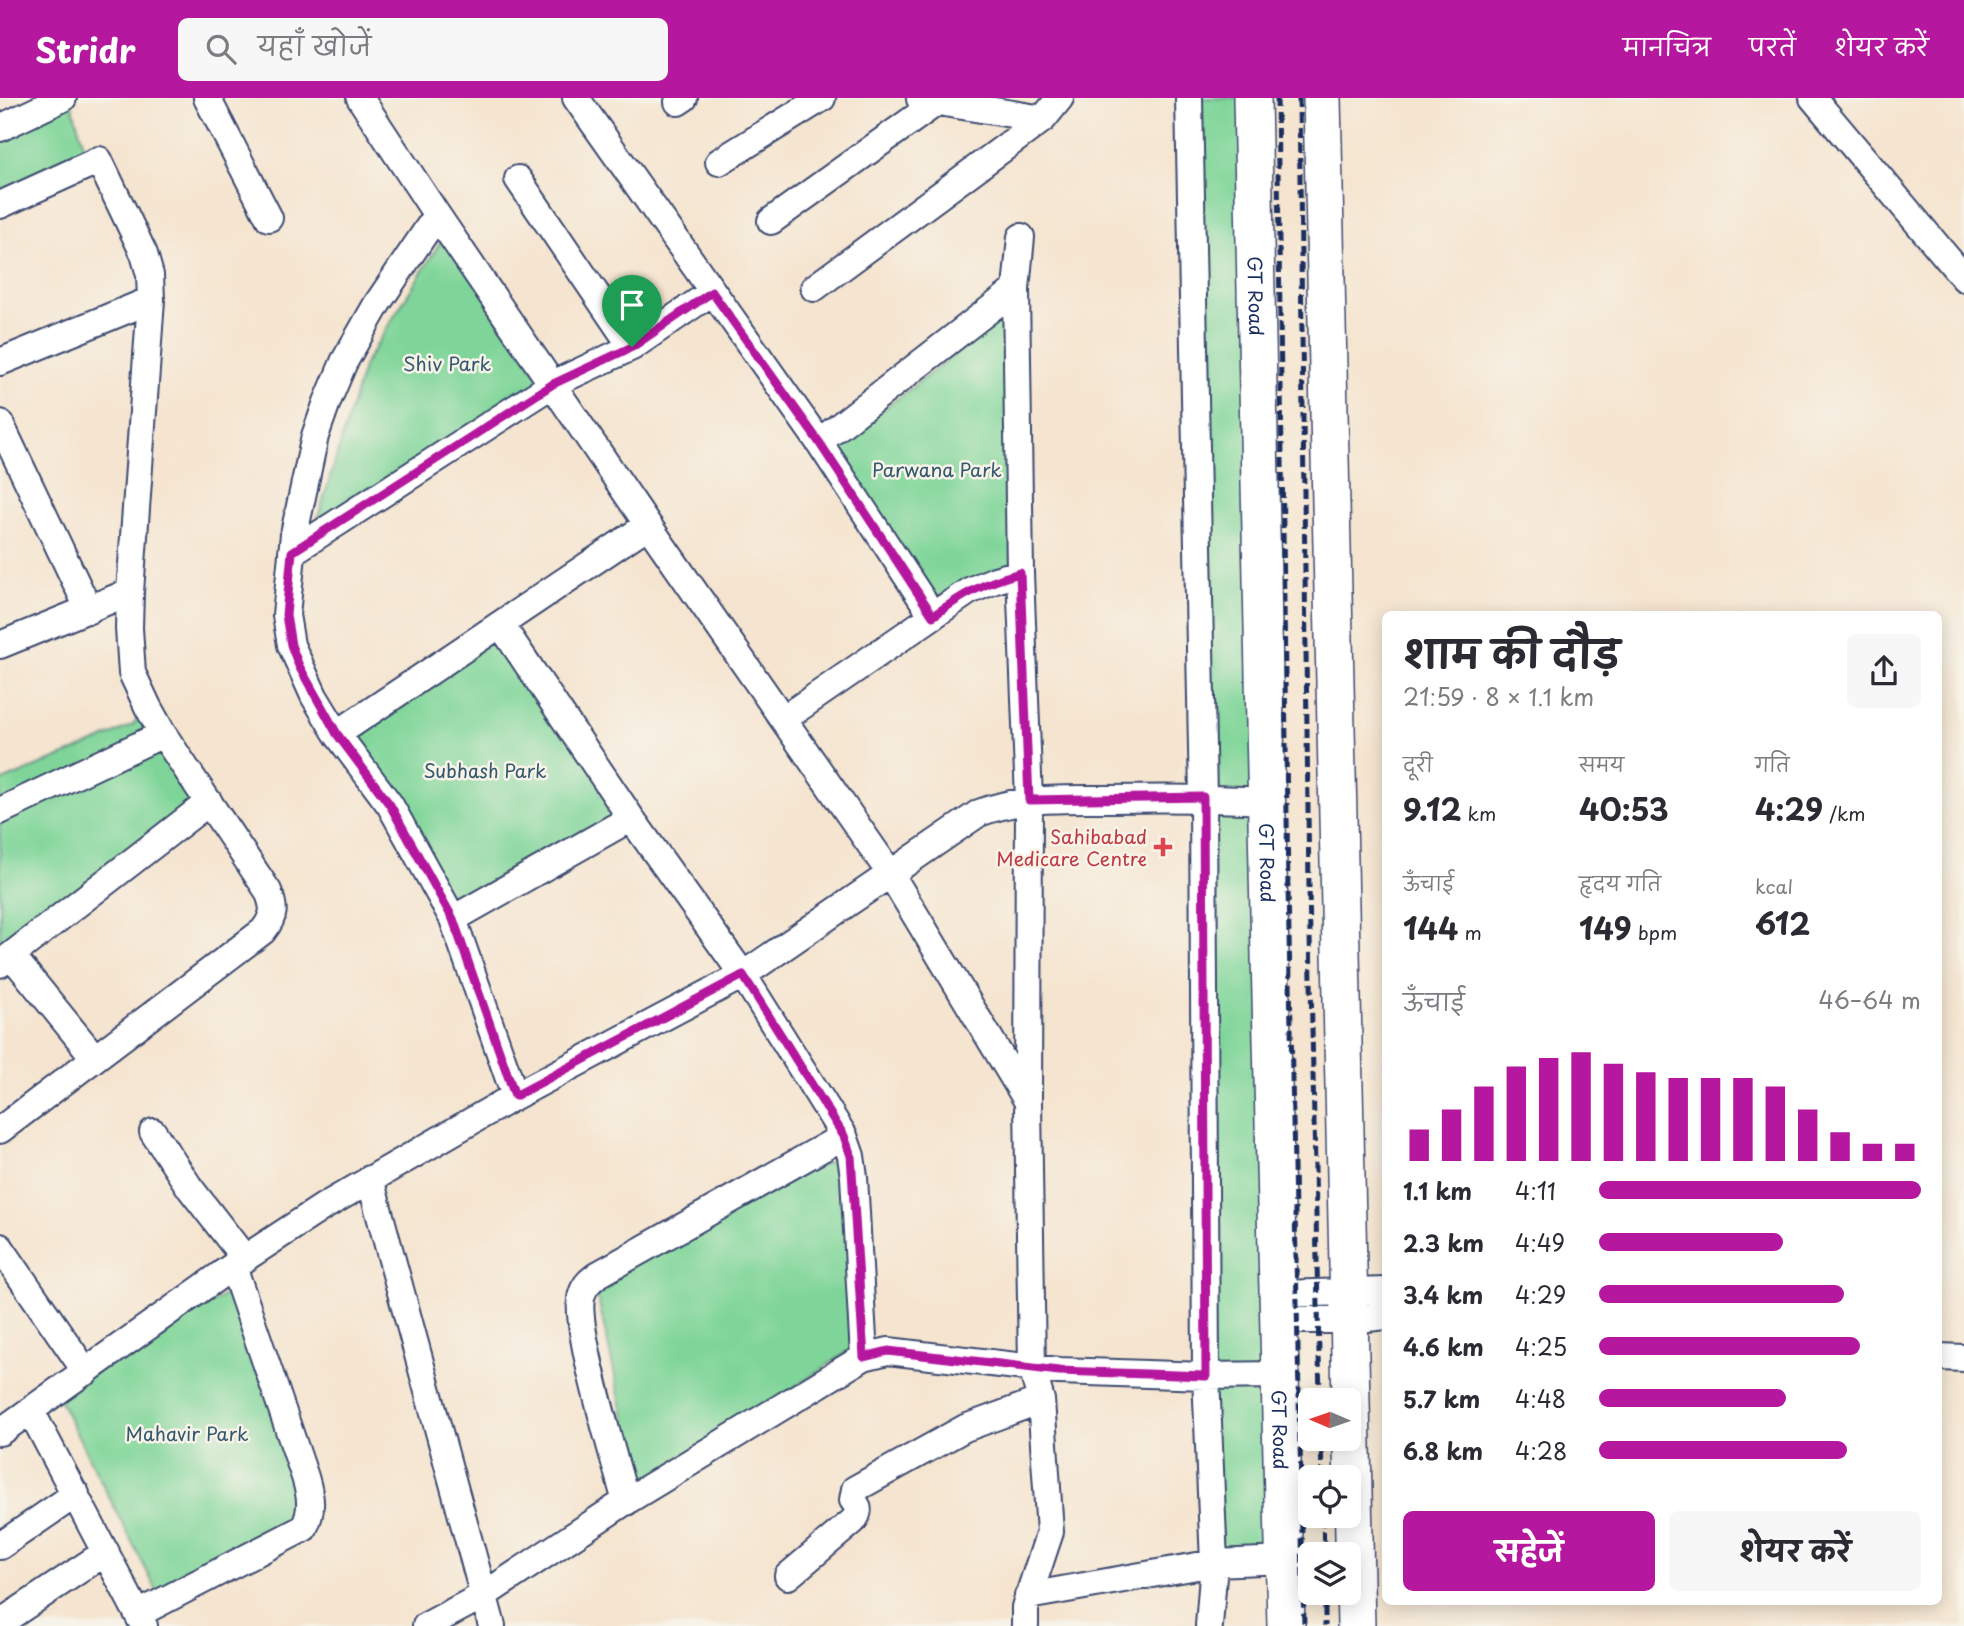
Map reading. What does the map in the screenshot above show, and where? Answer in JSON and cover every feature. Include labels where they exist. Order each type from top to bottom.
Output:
[{"type":"highway","name":"GT Road","points":[[1252,98],[1278,1375],[1286,1626]]},
{"type":"highway","points":[[1322,98],[1356,1626]]},
{"type":"street","points":[[0,128],[63,98]]},
{"type":"street","points":[[207,98],[269,218]]},
{"type":"street","points":[[360,98],[648,525],[890,873],[1028,1102]]},
{"type":"street","points":[[576,98],[819,442],[933,616]]},
{"type":"street","points":[[719,162],[822,98]]},
{"type":"street","points":[[814,288],[1043,119],[1059,98]]},
{"type":"street","points":[[1189,98],[1203,797],[1206,1376],[1214,1563],[1209,1626]]},
{"type":"street","points":[[1813,98],[1964,278]]},
{"type":"street","points":[[771,221],[925,100],[1043,119]]},
{"type":"street","points":[[0,205],[99,160],[145,254],[150,275],[150,300],[130,592],[132,673],[163,734],[268,891],[275,907],[272,919],[263,931],[0,1130]]},
{"type":"street","points":[[518,179],[632,347]]},
{"type":"street","points":[[437,215],[377,304],[344,362],[315,436],[292,552],[286,615],[291,645],[314,696],[337,734],[390,805],[453,919],[515,1096]]},
{"type":"street","points":[[1021,237],[1016,289],[1020,573],[1029,800],[1028,1102],[1032,1368],[1041,1400],[1050,1532],[1025,1607],[1025,1626]]},
{"type":"street","points":[[819,442],[1016,289]]},
{"type":"street","points":[[292,552],[553,384],[632,347],[712,292]]},
{"type":"street","points":[[0,362],[150,300]]},
{"type":"street","points":[[0,423],[89,610]]},
{"type":"street","points":[[337,734],[648,525]]},
{"type":"street","points":[[783,719],[969,591],[1020,573]]},
{"type":"street","points":[[0,645],[130,592]]},
{"type":"street","points":[[502,625],[631,818],[743,975],[844,1136],[851,1156],[853,1177],[864,1357]]},
{"type":"street","points":[[0,811],[163,734]]},
{"type":"street","points":[[0,1432],[239,1263],[370,1179],[515,1096],[743,975],[979,813],[1029,800],[1203,797],[1268,801]]},
{"type":"street","points":[[94,1057],[6,960],[209,802]]},
{"type":"street","points":[[453,919],[631,818]]},
{"type":"street","points":[[32,1411],[141,1620],[304,1528],[310,1516],[311,1499],[305,1477],[239,1263],[153,1132]]},
{"type":"street","points":[[626,1502],[583,1333],[581,1295],[588,1283],[599,1274],[844,1136]]},
{"type":"street","points":[[370,1179],[492,1626]]},
{"type":"street","points":[[0,1247],[86,1372]]},
{"type":"street","points":[[1349,1307],[1382,1293]]},
{"type":"street","points":[[1278,1307],[1349,1307],[1382,1315]]},
{"type":"street","points":[[426,1626],[484,1595],[626,1502],[864,1357],[888,1351],[1032,1368],[1206,1376],[1278,1375]]},
{"type":"street","points":[[1942,1357],[1964,1358]]},
{"type":"street","points":[[788,1576],[853,1521],[859,1509],[853,1500],[855,1489],[965,1428],[1041,1400]]},
{"type":"street","points":[[0,1546],[76,1494]]},
{"type":"street","points":[[0,1623],[106,1552]]},
{"type":"street","points":[[1028,1596],[1214,1563],[1284,1560]]},
{"type":"green space","points":[[70,98],[86,153],[0,194],[0,134]]},
{"type":"green space","points":[[1188,98],[1253,98],[1285,1555],[1215,1562]]},
{"type":"green space","name":"Shiv Park","points":[[448,230],[543,384],[313,534],[364,365]]},
{"type":"green space","name":"Parwana Park","points":[[1012,311],[1015,569],[935,598],[829,451]]},
{"type":"green space","name":"Subhash Park","points":[[511,629],[632,807],[455,914],[345,733]]},
{"type":"green space","points":[[145,709],[205,797],[0,960],[0,782],[133,725]]},
{"type":"green space","points":[[852,1151],[852,1349],[640,1490],[592,1271]]},
{"type":"green space","name":"Mahavir Park","points":[[245,1283],[314,1516],[159,1595],[57,1395]]},
{"type":"railway","points":[[1277,98],[1288,889],[1304,1626]]},
{"type":"railway","points":[[1299,98],[1309,888],[1320,1388]]},
{"type":"railway","points":[[1321,1451],[1322,1465]]},
{"type":"railway","points":[[1323,1528],[1324,1542]]},
{"type":"railway","points":[[1325,1605],[1325,1626]]},
{"type":"place","name":"Sahibabad Medicare Centre","points":[[1163,847]]},
{"type":"route","points":[[712,292],[819,442],[933,616],[969,591],[1020,573],[1029,800],[1203,797],[1206,1376],[1059,1371],[888,1351],[864,1357],[851,1156],[844,1136],[743,975],[515,1096],[453,919],[390,805],[337,734],[299,666],[291,645],[286,615],[292,552],[553,384],[632,347],[712,292]]}]
